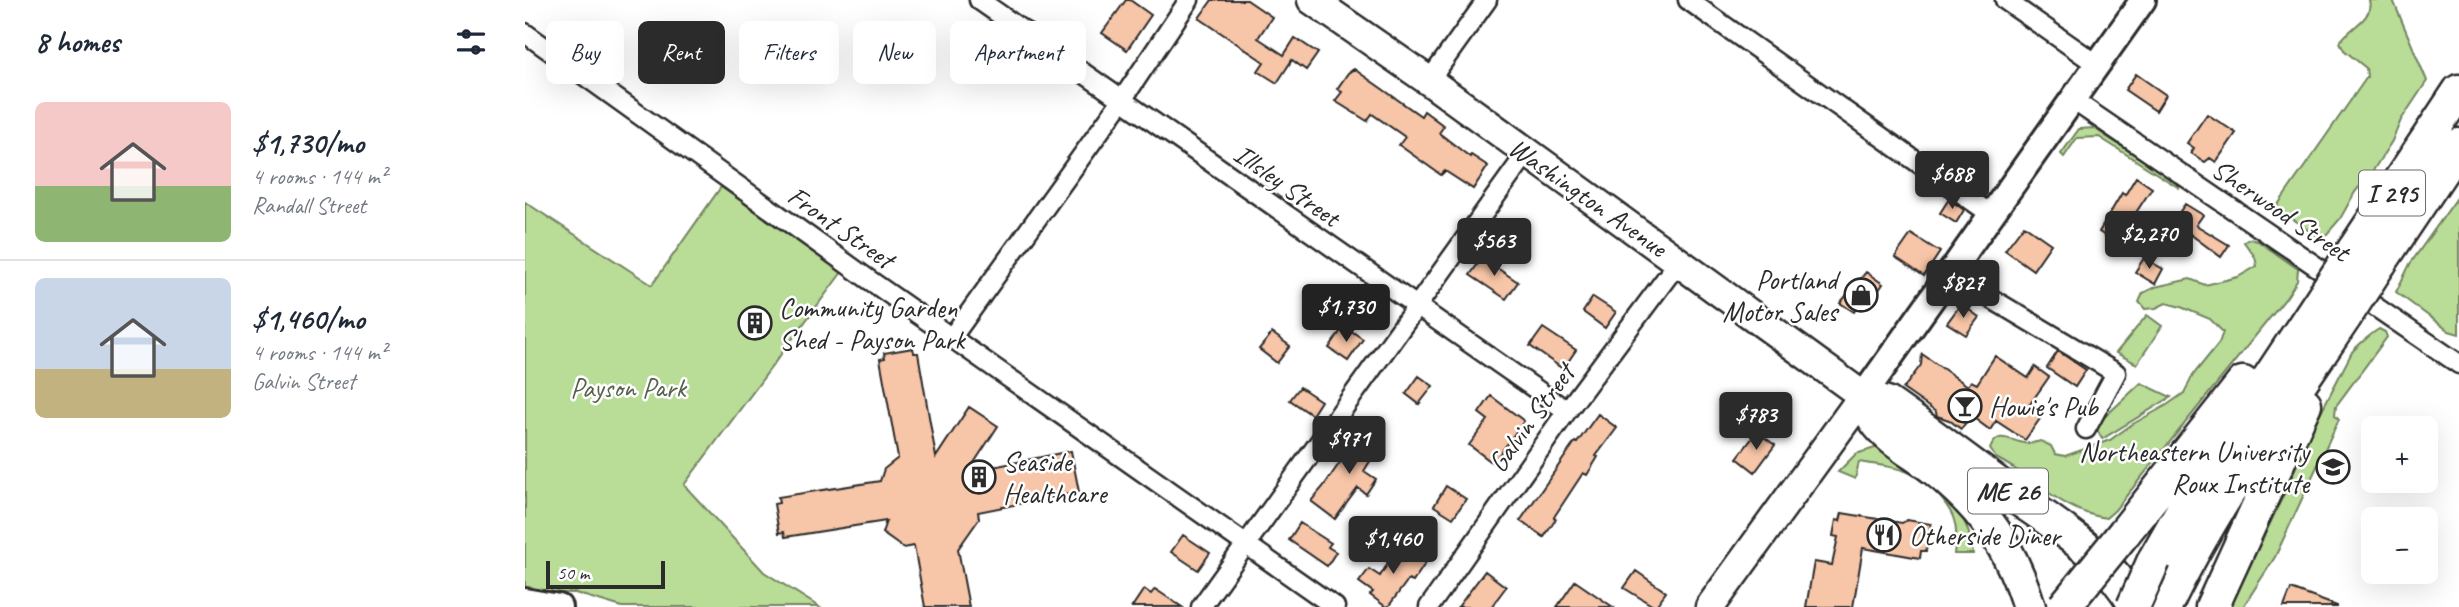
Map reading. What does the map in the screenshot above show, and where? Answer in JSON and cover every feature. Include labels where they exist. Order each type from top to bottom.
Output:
[{"type":"highway","name":"I 295","points":[[2134,607],[2154,560],[2190,497],[2334,306],[2444,149],[2459,91]]},
{"type":"highway","points":[[2064,607],[2281,335],[2308,306],[2334,306],[2213,607]]},
{"type":"highway","name":"I 295","points":[[2170,597],[2334,306]]},
{"type":"highway","name":"ME 26","points":[[1863,396],[1875,421],[1937,471],[1973,504],[1988,522],[2002,540],[2029,607]]},
{"type":"highway","name":"ME 26","points":[[1863,396],[1887,403],[2071,535],[2108,568],[2127,591],[2134,607]]},
{"type":"main road","name":"Washington Avenue","points":[[1312,0],[1429,81],[1526,154],[1679,261],[1863,396]]},
{"type":"main road","points":[[1710,607],[1774,521],[2143,0]]},
{"type":"main road","points":[[1728,607],[1774,521]]},
{"type":"main road","points":[[525,601],[559,607]]},
{"type":"street","name":"Illsley Street","points":[[979,0],[1566,411]]},
{"type":"street","points":[[952,337],[1122,100],[1189,0]]},
{"type":"street","points":[[1429,81],[1487,0]]},
{"type":"street","points":[[1688,0],[1992,215]]},
{"type":"street","points":[[2005,0],[2098,65]]},
{"type":"street","name":"Front Street","points":[[525,33],[690,153],[1335,607]]},
{"type":"street","name":"Sherwood Street","points":[[2073,100],[2459,364]]},
{"type":"street","points":[[1201,607],[1526,154]]},
{"type":"street","name":"Galvin Street","points":[[1429,607],[1566,411],[1679,261]]},
{"type":"street","points":[[1950,274],[2116,373],[2086,429]]},
{"type":"green space","points":[[2369,0],[2393,0],[2427,81],[2401,120],[2392,141],[2355,192],[2340,219],[2327,234],[2318,237],[2277,206],[2367,77],[2366,68],[2344,50],[2340,42],[2368,13]]},
{"type":"green space","points":[[2094,128],[2181,185],[2179,188],[2099,137],[2077,138],[2064,157],[2061,154],[2079,129]]},
{"type":"green space","name":"Payson Park","points":[[721,187],[842,272],[684,485],[764,572],[819,607],[622,607],[575,593],[525,592],[525,202],[652,285]]},
{"type":"green space","points":[[2459,195],[2459,334],[2449,331],[2396,292],[2410,264]]},
{"type":"green space","points":[[2249,239],[2258,241],[2298,269],[2297,281],[2286,298],[2106,518],[2076,509],[1996,458],[1990,449],[1997,439],[2001,438],[2026,443],[2041,441],[2051,446],[2055,454],[2065,456],[2110,440],[2184,393],[2193,375],[2219,343],[2223,332],[2210,319],[2181,307],[2166,303],[2145,309],[2139,302],[2143,293],[2155,287],[2190,279],[2205,285],[2238,277],[2257,266],[2255,257],[2244,242]]},
{"type":"green space","points":[[2147,315],[2162,326],[2137,364],[2116,353]]},
{"type":"green space","points":[[2379,329],[2385,332],[2387,337],[2336,406],[2335,415],[2339,419],[2275,557],[2243,607],[2230,607],[2311,431],[2352,352]]},
{"type":"green space","points":[[2141,383],[2171,397],[2102,439],[2095,426]]},
{"type":"green space","points":[[1878,447],[1926,478],[1952,502],[1969,534],[1973,554],[1954,554],[1956,528],[1951,513],[1935,492],[1915,475],[1896,468],[1859,462],[1855,479],[1838,472],[1856,454]]},
{"type":"building","points":[[1126,0],[1151,15],[1127,50],[1102,33]]},
{"type":"building","points":[[1212,0],[1247,0],[1272,17],[1258,38],[1284,55],[1295,38],[1318,53],[1306,70],[1292,60],[1277,83],[1258,71],[1264,62],[1199,18]]},
{"type":"building","points":[[1354,69],[1421,116],[1424,111],[1444,126],[1439,133],[1470,157],[1471,155],[1488,166],[1473,189],[1445,171],[1441,175],[1399,145],[1405,137],[1372,114],[1367,121],[1335,101],[1342,92],[1337,89]]},
{"type":"building","points":[[2136,74],[2166,95],[2156,111],[2125,90]]},
{"type":"building","points":[[2207,114],[2236,133],[2216,162],[2210,158],[2205,162],[2191,153],[2194,148],[2187,143]]},
{"type":"building","points":[[2136,177],[2152,188],[2116,243],[2099,232],[2122,193],[2125,195]]},
{"type":"building","points":[[1949,199],[1964,210],[1956,223],[1940,213]]},
{"type":"building","points":[[2185,204],[2203,215],[2196,225],[2229,245],[2221,257],[2190,234],[2183,246],[2183,241],[2167,230]]},
{"type":"building","points":[[2024,225],[2051,244],[2033,270],[2005,250]]},
{"type":"building","points":[[1911,234],[1940,252],[1924,276],[1895,257]]},
{"type":"building","points":[[1482,258],[1518,282],[1506,299],[1470,275]]},
{"type":"building","points":[[2144,258],[2163,269],[2155,284],[2135,272]]},
{"type":"building","name":"Portland Motor Sales","points":[[1866,272],[1883,284],[1870,303],[1863,299],[1854,312],[1840,303]]},
{"type":"building","points":[[1593,297],[1616,312],[1605,328],[1583,312]]},
{"type":"building","points":[[1961,304],[1979,317],[1966,335],[1947,323]]},
{"type":"building","points":[[1344,326],[1363,339],[1348,361],[1329,348]]},
{"type":"building","points":[[1543,328],[1576,350],[1563,369],[1530,346]]},
{"type":"building","points":[[1272,333],[1290,346],[1277,363],[1259,349]]},
{"type":"building","name":"Seaside Healthcare","points":[[913,348],[914,353],[918,353],[936,457],[969,407],[998,426],[968,472],[1071,451],[1079,492],[978,512],[979,519],[958,549],[969,607],[925,607],[914,546],[903,548],[882,533],[886,521],[785,537],[784,532],[779,533],[774,504],[779,503],[778,497],[880,481],[884,469],[898,458],[880,359],[885,358],[884,353]]},
{"type":"building","points":[[2058,351],[2086,370],[2075,387],[2047,368]]},
{"type":"building","points":[[1922,354],[1968,386],[1971,381],[1977,384],[1995,356],[2028,378],[2035,367],[2049,377],[2028,407],[2042,416],[2025,440],[1996,421],[1990,430],[1971,416],[1961,429],[1949,420],[1937,416],[1936,412],[1903,389],[1921,365]]},
{"type":"building","points":[[1419,376],[1433,386],[1419,404],[1406,394]]},
{"type":"building","points":[[1300,387],[1321,401],[1312,415],[1290,400]]},
{"type":"building","points":[[1491,396],[1524,421],[1493,463],[1469,445],[1488,420],[1479,413]]},
{"type":"building","points":[[1598,414],[1617,428],[1596,456],[1598,457],[1587,475],[1583,473],[1544,537],[1520,521]]},
{"type":"building","points":[[1363,429],[1382,442],[1364,471],[1376,479],[1366,494],[1358,488],[1335,519],[1311,501]]},
{"type":"building","points":[[1757,432],[1775,445],[1755,472],[1737,458]]},
{"type":"building","points":[[1446,486],[1466,499],[1453,518],[1434,506]]},
{"type":"building","points":[[1842,513],[1902,523],[1907,520],[1931,524],[1926,551],[1921,551],[1920,558],[1863,548],[1853,607],[1806,607],[1814,562],[1832,565],[1838,537],[1833,536],[1836,520],[1840,521]]},
{"type":"building","points":[[1300,523],[1331,543],[1328,547],[1336,552],[1327,566],[1289,540]]},
{"type":"building","points":[[1183,535],[1210,553],[1198,570],[1171,552]]},
{"type":"building","points":[[1400,544],[1426,562],[1413,582],[1408,580],[1386,607],[1370,595],[1373,592],[1359,582],[1369,569],[1380,576]]},
{"type":"building","points":[[1485,571],[1506,587],[1491,607],[1458,607]]},
{"type":"building","points":[[1636,571],[1666,592],[1655,607],[1624,588]]},
{"type":"building","points":[[1575,581],[1613,607],[1557,607]]},
{"type":"building","points":[[1144,589],[1151,594],[1155,589],[1182,607],[1132,607]]},
{"type":"building","points":[[2291,589],[2337,606],[2337,607],[2284,607]]},
{"type":"place","name":"Portland Motor Sales","points":[[1861,295]]},
{"type":"place","name":"Community Garden Shed - Payson Park","points":[[755,323]]},
{"type":"place","name":"Howie's Pub","points":[[1965,406]]},
{"type":"place","name":"Northeastern University Roux Institute","points":[[2333,467]]},
{"type":"place","name":"Seaside Healthcare","points":[[979,477]]},
{"type":"place","name":"Otherside Diner","points":[[1884,535]]}]
